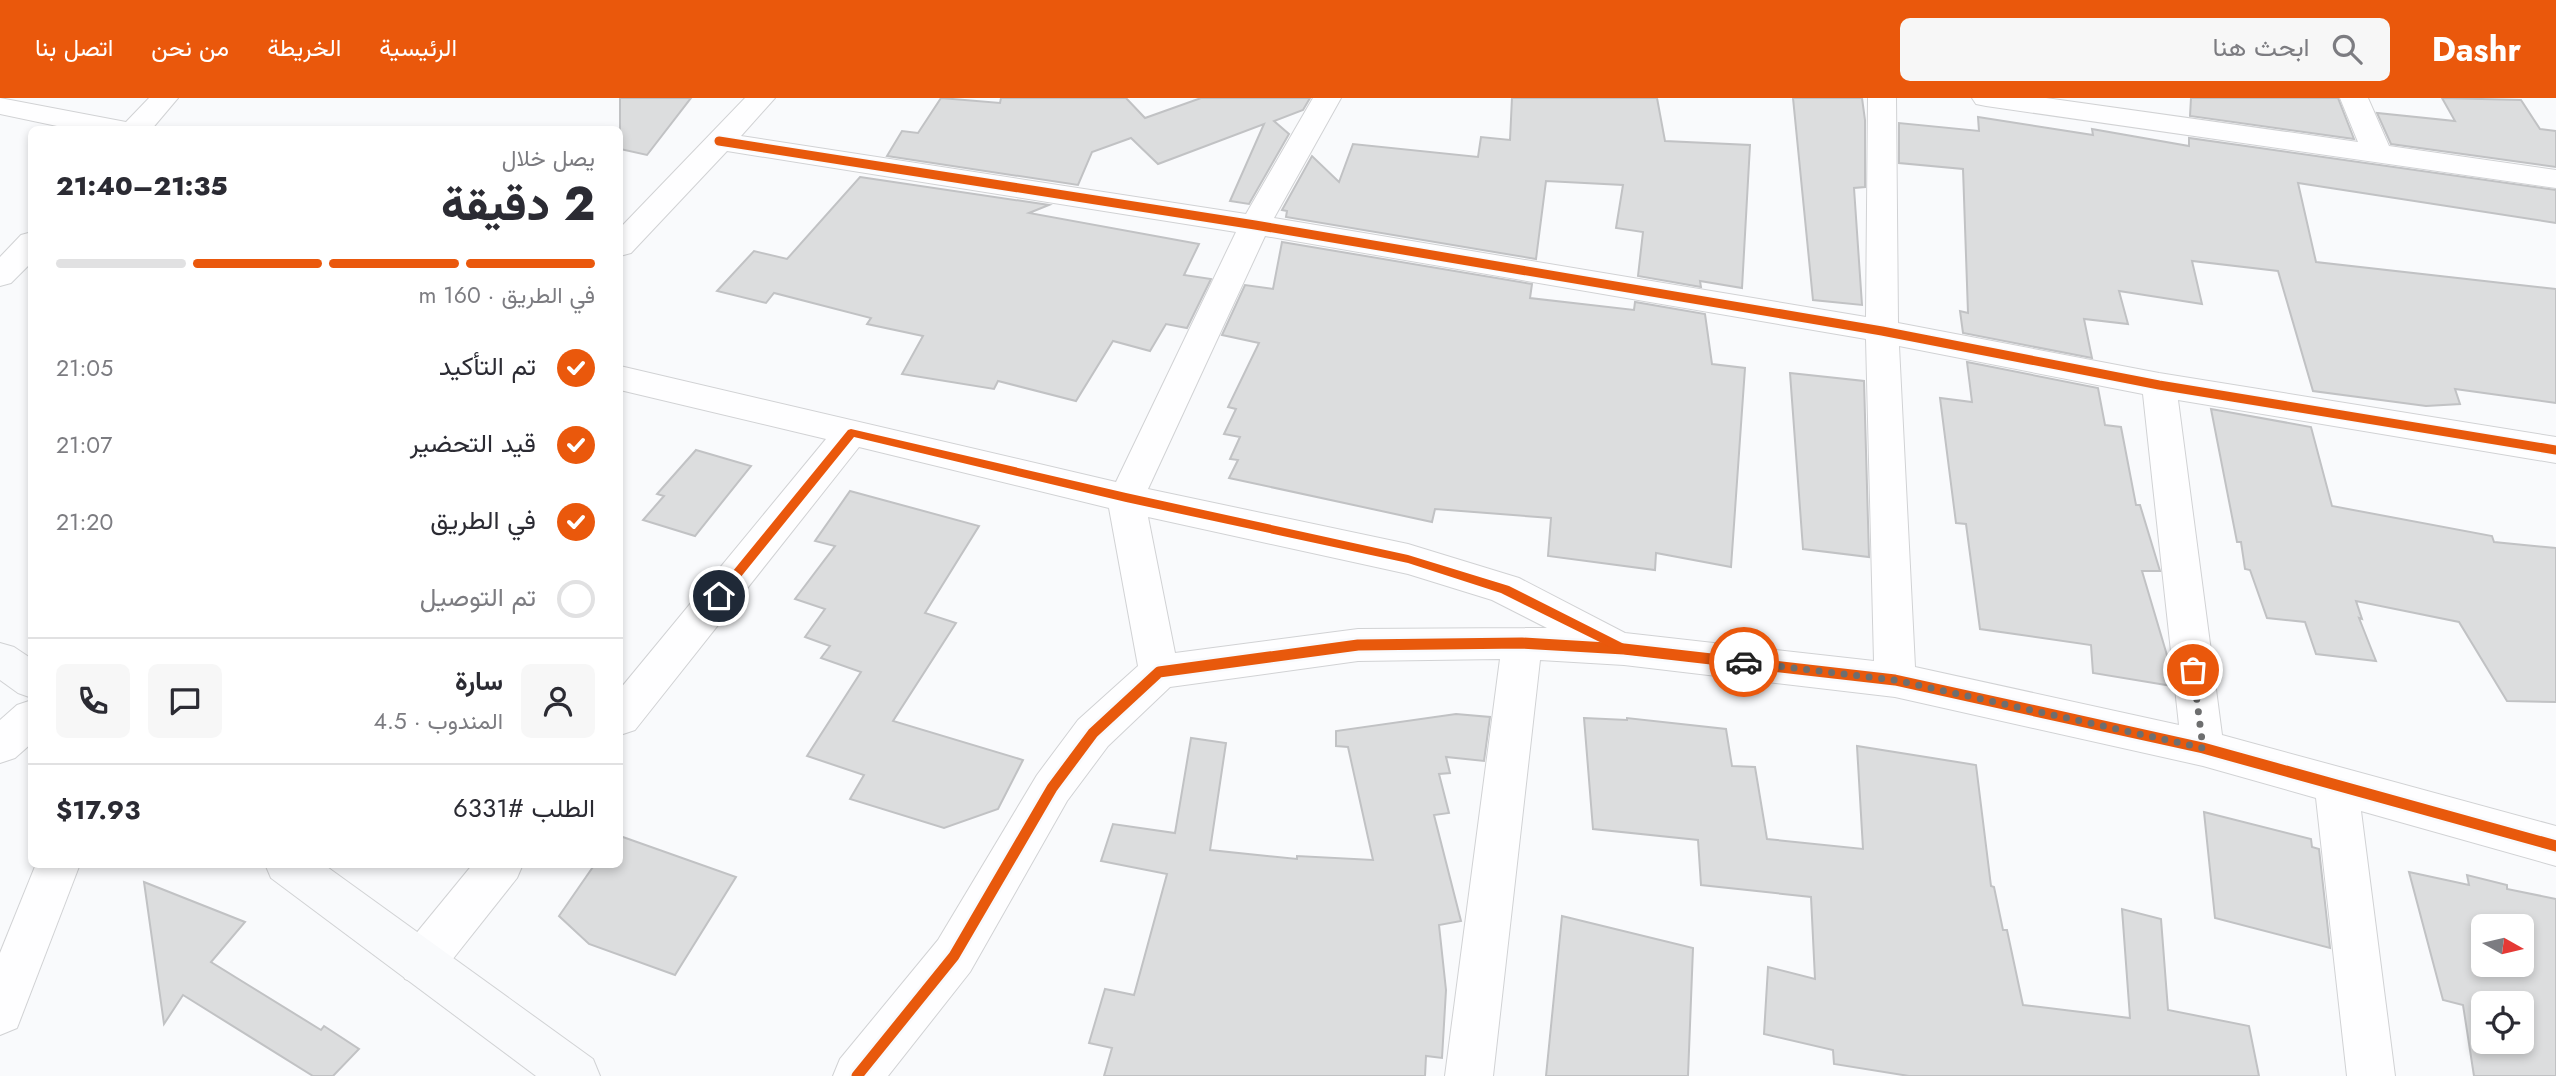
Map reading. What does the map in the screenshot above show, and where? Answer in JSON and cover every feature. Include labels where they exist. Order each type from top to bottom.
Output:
[{"type":"street","points":[[139,126],[164,98]]},
{"type":"street","points":[[625,233],[761,98]]},
{"type":"street","points":[[1159,672],[1126,498],[1255,225],[1327,98]]},
{"type":"street","points":[[1882,98],[1882,331],[1895,680]]},
{"type":"street","points":[[1986,98],[2556,179]]},
{"type":"street","points":[[2354,98],[2377,153]]},
{"type":"street","points":[[0,106],[102,126]]},
{"type":"street","points":[[719,141],[1255,225],[1882,331],[2159,385],[2556,450]]},
{"type":"street","points":[[0,276],[28,246]]},
{"type":"street","points":[[623,379],[1126,498],[1408,559],[1505,589],[1624,649]]},
{"type":"street","points":[[2159,385],[2203,748]]},
{"type":"street","points":[[623,714],[851,433]]},
{"type":"street","points":[[1469,1076],[1522,643]]},
{"type":"street","points":[[857,1076],[954,956],[1052,788],[1093,733],[1159,672],[1358,645],[1522,643],[1624,649],[1895,680],[2203,748],[2556,846]]},
{"type":"street","points":[[0,659],[28,678]]},
{"type":"street","points":[[0,745],[28,720]]},
{"type":"street","points":[[2336,784],[2371,1076]]},
{"type":"street","points":[[0,1012],[56,868]]},
{"type":"street","points":[[292,868],[576,1076]]},
{"type":"street","points":[[421,963],[498,868]]},
{"type":"building","points":[[620,98],[691,98],[647,155],[623,150],[623,126],[620,126]]},
{"type":"building","points":[[941,98],[1000,103],[1001,98],[1126,98],[1145,118],[1201,98],[1310,98],[1303,110],[1274,121],[1289,134],[1249,204],[1230,201],[1264,124],[1158,164],[1131,138],[1092,152],[1078,185],[887,156],[902,131],[918,133]]},
{"type":"building","points":[[1512,98],[1657,98],[1665,141],[1750,145],[1742,288],[1700,281],[1701,287],[1638,276],[1643,232],[1616,228],[1623,185],[1546,181],[1536,259],[1286,217],[1287,211],[1282,210],[1312,156],[1339,182],[1353,144],[1478,157],[1481,137],[1510,140]]},
{"type":"building","points":[[1793,98],[1862,98],[1865,120],[1865,187],[1854,188],[1862,305],[1813,300]]},
{"type":"building","points":[[2191,98],[2338,98],[2354,139],[2190,116]]},
{"type":"building","points":[[2442,98],[2521,100],[2540,129],[2556,131],[2556,167],[2391,144],[2377,113],[2455,121]]},
{"type":"building","points":[[1978,117],[2093,135],[2092,129],[2189,146],[2189,138],[2556,190],[2556,223],[2298,183],[2316,262],[2556,289],[2556,403],[2455,389],[2460,404],[2426,406],[2313,391],[2278,271],[2192,261],[2202,304],[2119,291],[2128,324],[2084,319],[2092,358],[1963,333],[1960,311],[1968,313],[1963,169],[1899,163],[1899,123],[1979,131]]},
{"type":"building","points":[[860,177],[1049,205],[1029,213],[1199,244],[1184,275],[1211,279],[1187,328],[1166,324],[1150,351],[1113,341],[1076,401],[998,381],[994,389],[902,374],[923,336],[867,324],[871,318],[774,293],[766,303],[717,291],[754,251],[787,259]]},
{"type":"building","points":[[1282,242],[1532,284],[1530,298],[1634,310],[1635,302],[1705,314],[1712,364],[1745,368],[1731,567],[1656,553],[1655,570],[1548,556],[1551,518],[1435,509],[1432,522],[1229,478],[1238,460],[1230,459],[1240,437],[1224,434],[1236,409],[1228,407],[1259,343],[1222,335],[1245,285],[1273,289]]},
{"type":"building","points":[[1967,362],[2098,388],[2105,425],[2121,427],[2136,505],[2140,505],[2160,571],[2142,571],[2169,662],[2172,686],[2093,673],[2091,645],[1980,629],[1966,524],[1956,523],[1940,398],[1972,402]]},
{"type":"building","points":[[1790,373],[1864,381],[1869,557],[1803,549]]},
{"type":"building","points":[[2211,409],[2311,427],[2332,506],[2492,536],[2494,542],[2556,548],[2556,702],[2507,701],[2459,622],[2356,601],[2362,619],[2359,618],[2376,661],[2316,654],[2305,622],[2267,618],[2250,570],[2245,569],[2241,542],[2237,542]]},
{"type":"building","points":[[696,450],[751,466],[695,536],[643,520],[664,496],[657,494]]},
{"type":"building","points":[[850,491],[979,526],[925,613],[956,623],[893,721],[1023,760],[998,809],[944,828],[850,799],[864,775],[807,756],[861,672],[821,658],[830,646],[805,637],[825,609],[795,599],[835,546],[815,541]]},
{"type":"building","points":[[1456,714],[1490,717],[1484,761],[1446,757],[1450,773],[1439,774],[1449,813],[1434,815],[1461,921],[1439,925],[1446,990],[1442,1058],[1426,1056],[1425,1076],[1104,1076],[1112,1048],[1089,1043],[1105,989],[1134,995],[1167,874],[1101,861],[1113,824],[1175,833],[1191,738],[1226,743],[1210,850],[1297,859],[1297,856],[1373,860],[1348,747],[1336,746],[1336,731]]},
{"type":"building","points":[[1584,718],[1627,718],[1726,729],[1732,766],[1755,767],[1767,839],[1863,849],[1857,746],[1976,765],[1991,886],[1994,887],[2003,930],[2007,930],[2023,1005],[2130,1018],[2122,909],[2161,919],[2168,1010],[2249,1026],[2259,1076],[1909,1076],[1834,1064],[1833,1050],[1764,1034],[1768,967],[1815,979],[1811,897],[1701,885],[1698,840],[1593,829]]},
{"type":"building","points":[[2204,812],[2311,839],[2312,847],[2319,849],[2330,948],[2215,918]]},
{"type":"building","points":[[623,837],[736,877],[675,975],[589,944],[559,916],[592,868],[623,868]]},
{"type":"building","points":[[2409,872],[2469,885],[2467,875],[2507,885],[2507,889],[2556,899],[2556,1076],[2474,1076],[2463,1005],[2443,1000]]},
{"type":"building","points":[[144,882],[245,922],[211,962],[321,1030],[324,1026],[359,1049],[333,1076],[313,1076],[183,995],[164,1024]]},
{"type":"building","points":[[1562,916],[1693,948],[1688,1076],[1546,1076]]},
{"type":"cycle path","points":[[719,141],[1255,225],[1882,331],[2159,385],[2556,450]]},
{"type":"cycle path","points":[[857,1076],[954,956],[1052,788],[1093,733],[1159,672],[1358,645],[1522,643],[1624,649],[1895,680],[2203,748],[2556,846]]},
{"type":"way so far","points":[[1744,662],[1895,680],[2203,748],[2193,670]]},
{"type":"route","points":[[719,596],[851,433],[1126,498],[1408,559],[1505,589],[1624,649],[1744,662]]}]
